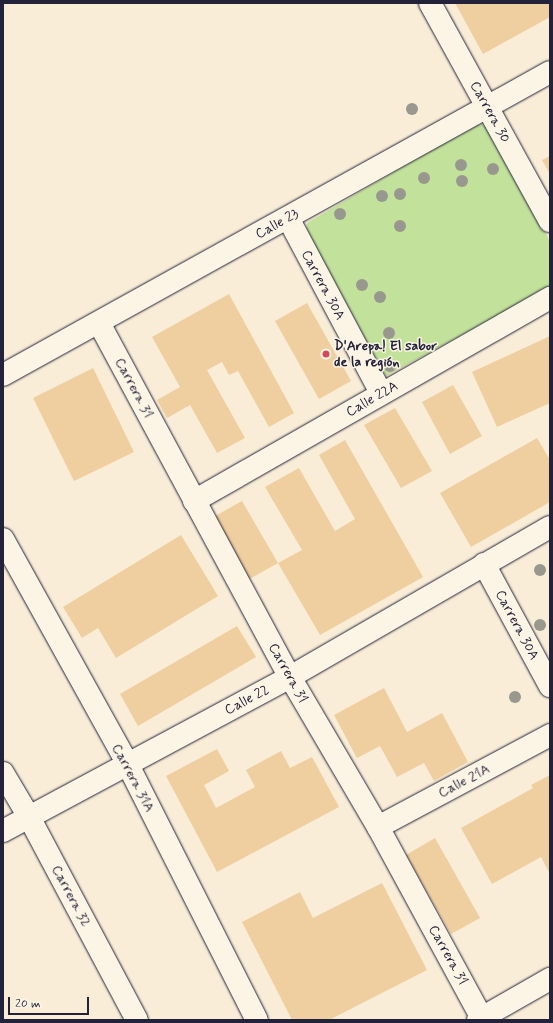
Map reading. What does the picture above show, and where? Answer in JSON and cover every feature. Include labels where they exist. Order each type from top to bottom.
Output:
[{"type":"street","name":"Carrera 30","points":[[430,3],[550,221]]},
{"type":"street","name":"Calle 23","points":[[3,374],[550,72]]},
{"type":"street","name":"Carrera 30A","points":[[288,218],[381,393]]},
{"type":"street","name":"Calle 22A","points":[[194,501],[550,298]]},
{"type":"street","name":"Carrera 31","points":[[99,322],[290,677],[378,827],[481,1019]]},
{"type":"street","name":"Calle 22","points":[[3,831],[127,763],[290,677],[550,527]]},
{"type":"street","name":"Carrera 31A","points":[[3,539],[127,763],[257,1020]]},
{"type":"street","name":"Carrera 30A","points":[[484,564],[550,686]]},
{"type":"street","name":"Calle 21A","points":[[378,827],[550,735]]},
{"type":"street","name":"Carrera 32","points":[[3,773],[29,817],[137,1020]]},
{"type":"street","points":[[481,1019],[550,979]]},
{"type":"green space","points":[[477,123],[486,126],[550,241],[550,287],[386,376],[306,232],[307,223]]},
{"type":"building","points":[[455,3],[550,3],[550,17],[483,54]]},
{"type":"building","points":[[550,156],[550,174],[542,160]]},
{"type":"building","points":[[229,294],[294,413],[269,427],[238,371],[229,375],[222,362],[207,370],[245,438],[217,453],[190,405],[167,418],[157,400],[180,387],[152,337]]},
{"type":"building","points":[[307,303],[351,381],[319,399],[275,321]]},
{"type":"building","points":[[550,336],[550,403],[497,427],[472,372]]},
{"type":"building","points":[[93,368],[134,452],[74,481],[33,398]]},
{"type":"building","points":[[453,385],[482,436],[450,454],[422,402]]},
{"type":"building","points":[[395,408],[432,471],[401,488],[364,425]]},
{"type":"building","points":[[537,438],[550,460],[550,502],[471,547],[440,493]]},
{"type":"building","points":[[345,440],[423,577],[320,635],[278,563],[302,550],[265,487],[299,468],[335,531],[355,519],[319,455]]},
{"type":"building","points":[[242,501],[278,563],[244,582],[208,520]]},
{"type":"building","points":[[181,535],[218,596],[116,658],[98,628],[82,638],[63,607]]},
{"type":"building","points":[[237,626],[256,657],[138,726],[120,694]]},
{"type":"building","points":[[384,688],[407,732],[442,713],[468,762],[434,781],[424,763],[397,777],[380,746],[357,758],[334,715]]},
{"type":"building","points":[[217,749],[229,771],[204,785],[216,808],[255,787],[246,770],[281,751],[290,768],[312,757],[339,807],[217,872],[166,776]]},
{"type":"building","points":[[550,775],[550,874],[541,857],[492,884],[461,828],[533,788],[531,785]]},
{"type":"building","points":[[435,838],[480,918],[451,934],[406,855]]},
{"type":"building","points":[[382,883],[427,970],[329,1020],[292,1020],[242,922],[300,892],[313,918]]},
{"type":"place","name":"D'Arepa! El sabor de la región","points":[[326,354]]}]
